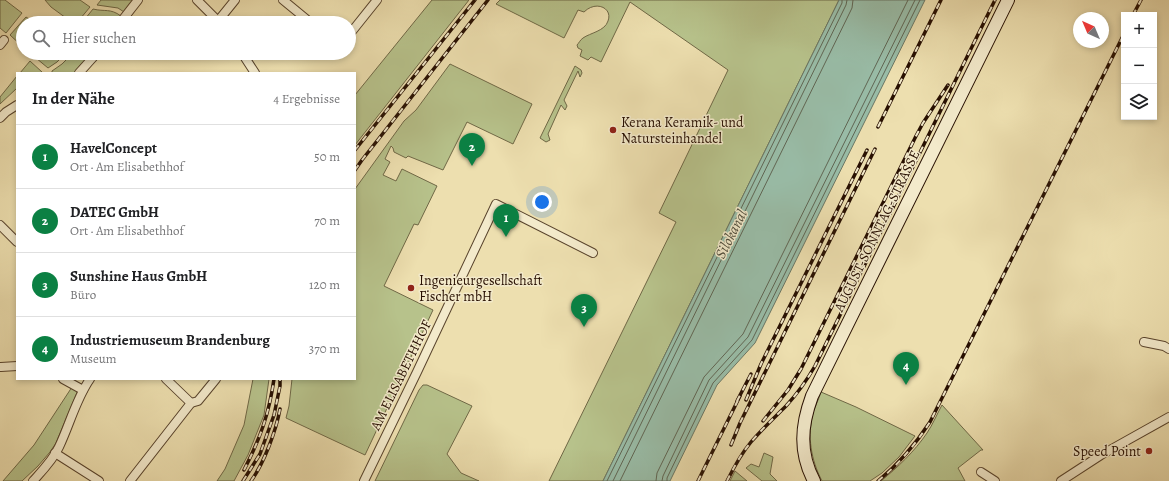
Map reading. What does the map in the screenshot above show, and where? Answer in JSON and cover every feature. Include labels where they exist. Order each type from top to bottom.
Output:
[{"type":"street","points":[[125,16],[138,0]]},
{"type":"street","points":[[198,0],[213,16]]},
{"type":"street","points":[[223,16],[235,0]]},
{"type":"street","points":[[283,0],[302,16]]},
{"type":"street","points":[[356,26],[377,0]]},
{"type":"street","name":"AUGUST-SONNTAG-STRASSE","points":[[814,481],[806,463],[803,440],[805,418],[812,396],[1008,0]]},
{"type":"street","points":[[80,72],[91,60]]},
{"type":"street","points":[[247,60],[254,72]]},
{"type":"street","points":[[2,113],[16,106]]},
{"type":"street","name":"AM ELISABETHHOF","points":[[364,481],[418,372],[496,204],[593,253]]},
{"type":"street","points":[[0,226],[16,241]]},
{"type":"street","points":[[1144,342],[1164,346],[1169,349]]},
{"type":"street","points":[[0,367],[16,366]]},
{"type":"street","points":[[65,380],[83,390]]},
{"type":"street","points":[[33,481],[45,468],[59,448],[83,390],[89,380]]},
{"type":"street","points":[[167,380],[191,403]]},
{"type":"street","points":[[130,481],[191,403],[198,401],[215,380]]},
{"type":"street","points":[[1061,481],[1102,455],[1169,417]]},
{"type":"street","points":[[55,453],[99,481]]},
{"type":"street","points":[[981,472],[996,481]]},
{"type":"green space","points":[[0,0],[5,0],[22,13],[20,16],[16,16],[16,20],[6,33],[0,28]]},
{"type":"green space","points":[[45,0],[80,0],[90,7],[82,16],[63,16],[51,7]]},
{"type":"green space","points":[[101,0],[133,0],[124,12],[118,8],[97,5]]},
{"type":"green space","points":[[432,0],[469,0],[356,144],[356,94]]},
{"type":"green space","points":[[500,0],[839,0],[603,481],[549,481],[676,222],[659,213],[728,70],[630,2],[601,62],[591,57],[588,60],[580,56],[582,50],[578,48],[577,45],[583,38],[604,27],[609,16],[606,9],[598,6],[589,8],[584,12],[578,10],[564,38],[496,4]]},
{"type":"green space","points":[[93,9],[110,11],[121,16],[87,16]]},
{"type":"green space","points":[[16,28],[16,41],[10,35]]},
{"type":"green space","points":[[38,60],[59,60],[57,62],[48,68]]},
{"type":"green space","points":[[66,60],[86,60],[75,72],[52,72]]},
{"type":"green space","points":[[30,61],[42,72],[21,72]]},
{"type":"green space","points":[[450,64],[532,104],[513,144],[467,122],[443,170],[408,156],[406,158],[394,152],[391,146],[385,159],[390,162],[383,175],[396,181],[402,169],[437,186],[418,225],[414,224],[384,286],[433,310],[365,455],[286,418],[292,380],[356,380],[356,188],[404,121],[416,110]]},
{"type":"green space","points":[[575,66],[581,70],[582,73],[580,77],[578,71],[564,100],[567,106],[565,110],[561,105],[548,134],[550,140],[546,142],[540,138]]},
{"type":"green space","points":[[16,77],[16,89],[0,104],[0,97]]},
{"type":"green space","points":[[253,380],[269,380],[264,415],[248,455],[234,481],[217,481],[225,469],[244,425]]},
{"type":"green space","points":[[423,385],[427,385],[472,406],[447,454],[461,473],[479,481],[375,481],[419,390]]},
{"type":"green space","points":[[72,387],[78,390],[56,443],[50,452],[22,481],[3,481],[34,445]]},
{"type":"green space","points":[[821,392],[856,407],[915,436],[899,457],[882,473],[870,481],[822,481],[815,465],[810,439],[813,413]]},
{"type":"green space","points":[[942,405],[983,450],[958,468],[965,481],[881,481],[900,465],[917,447],[929,430]]},
{"type":"green space","points":[[764,453],[773,457],[770,474],[777,481],[762,481],[746,468],[751,464],[759,467]]},
{"type":"green space","points":[[735,471],[747,481],[730,481]]},
{"type":"water","name":"Silokanal","points":[[839,0],[925,0],[755,343],[717,385],[670,481],[603,481]]},
{"type":"railway","points":[[356,149],[475,0]]},
{"type":"railway","points":[[356,169],[488,0]]},
{"type":"railway","points":[[878,127],[941,0]]},
{"type":"railway","points":[[727,481],[747,447],[802,387],[815,366],[995,0]]},
{"type":"railway","points":[[1135,12],[1141,0]]},
{"type":"railway","points":[[878,481],[906,454],[930,422],[1121,40]]},
{"type":"railway","points":[[763,421],[788,390],[801,369],[916,136],[948,85]]},
{"type":"railway","points":[[731,445],[740,423],[875,149]]},
{"type":"railway","points":[[746,400],[761,364],[867,150]]},
{"type":"railway","points":[[737,401],[751,374]]},
{"type":"railway","points":[[244,470],[255,448],[263,426],[274,380]]},
{"type":"railway","points":[[243,481],[260,454],[274,415],[280,380]]},
{"type":"railway","points":[[698,481],[740,396]]},
{"type":"railway","points":[[251,481],[256,474],[269,446],[276,427],[280,409]]},
{"type":"place","name":"Kerana Keramik- und Natursteinhandel","points":[[613,130]]},
{"type":"place","name":"DATEC GmbH","points":[[472,166]]},
{"type":"place","name":"HavelConcept","points":[[506,237]]},
{"type":"place","name":"Ingenieurgesellschaft Fischer mbH","points":[[411,288]]},
{"type":"place","name":"Sunshine Haus GmbH","points":[[584,327]]},
{"type":"place","name":"Industriemuseum Brandenburg","points":[[906,385]]},
{"type":"place","name":"Speed Point","points":[[1149,451]]}]
